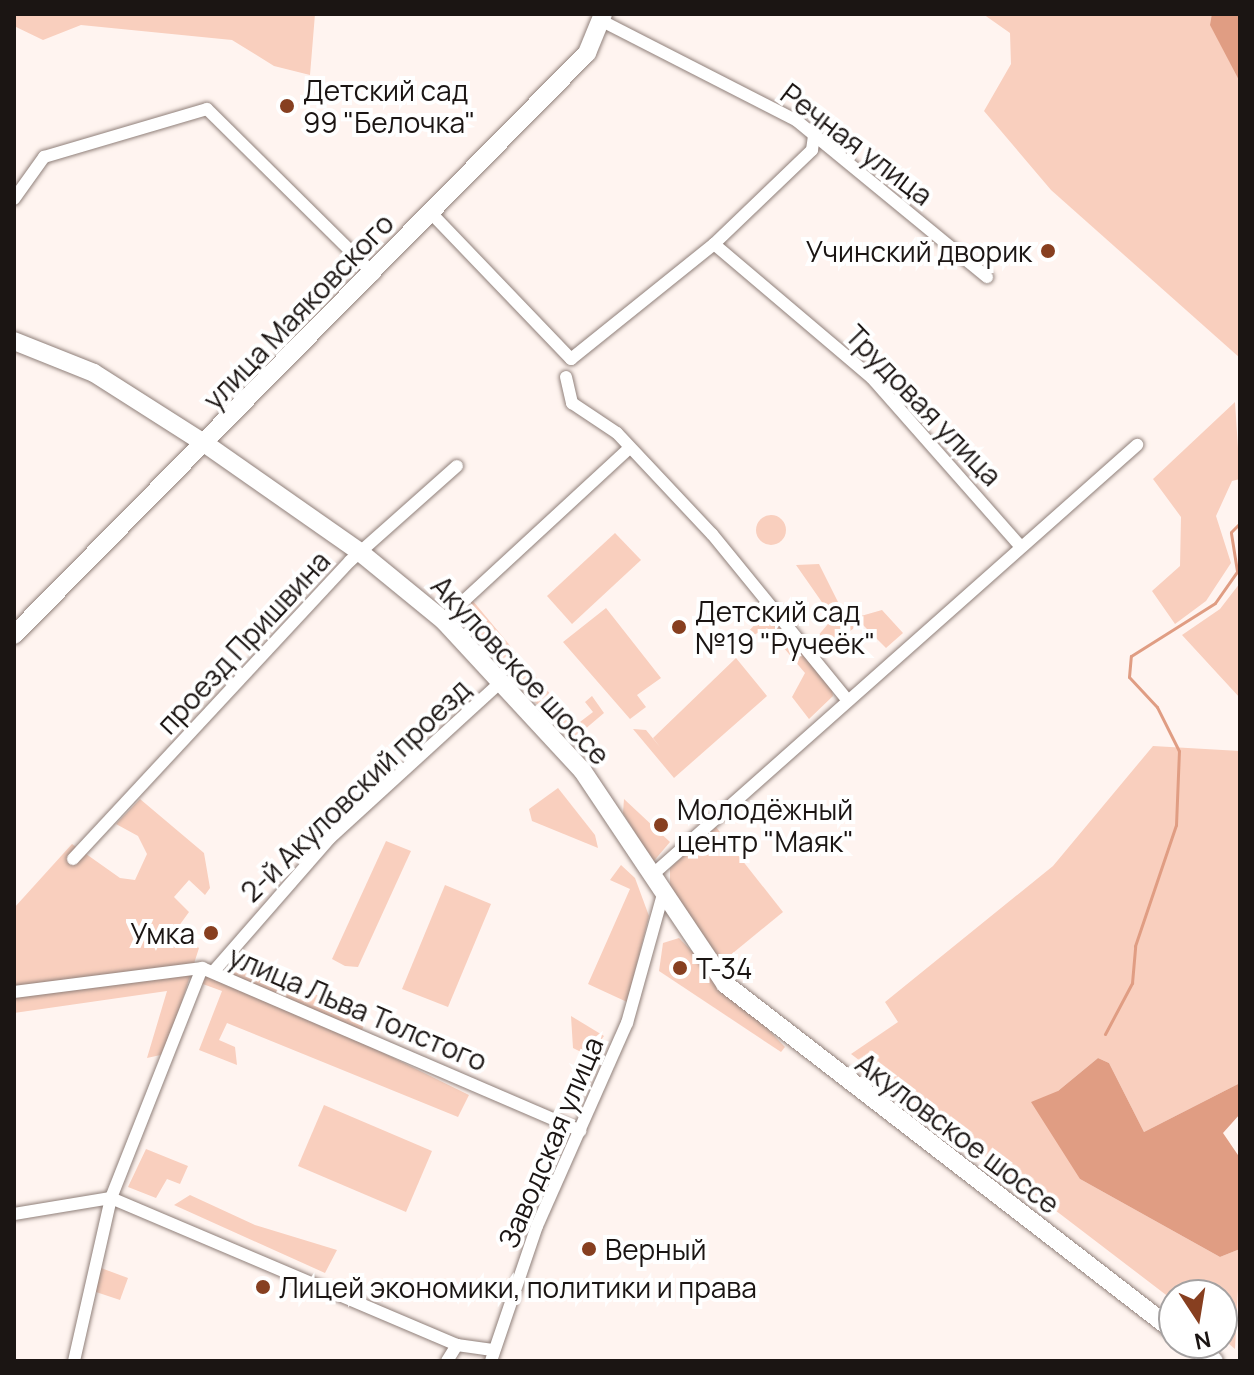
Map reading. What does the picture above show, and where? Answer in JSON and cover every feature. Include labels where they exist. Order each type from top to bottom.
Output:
[{"type":"street","name":"Речная улица","points":[[602,18],[745,91],[814,136],[987,277]]},
{"type":"street","name":"улица Маяковского","points":[[14,635],[207,445],[587,53],[602,18]]},
{"type":"street","points":[[14,199],[44,157],[207,109],[308,200],[374,274]]},
{"type":"street","points":[[432,214],[571,359],[714,244],[812,150],[814,136]]},
{"type":"street","name":"Трудовая улица","points":[[714,244],[872,378],[1020,546]]},
{"type":"street","name":"Акуловское шоссе","points":[[14,341],[94,373],[207,445],[361,553],[443,620],[582,770],[662,898],[725,984],[1158,1319]]},
{"type":"street","points":[[566,377],[572,403],[628,449],[712,534],[845,697]]},
{"type":"street","points":[[651,876],[845,697],[1137,445]]},
{"type":"street","points":[[443,620],[628,449]]},
{"type":"street","name":"проезд Пришвина","points":[[73,859],[361,553],[457,466]]},
{"type":"street","name":"2-й Акуловский проезд","points":[[74,1361],[111,1198],[208,969],[330,838],[501,682]]},
{"type":"street","name":"Заводская улица","points":[[111,1198],[457,1345],[492,1356],[580,1131],[627,1023],[662,898]]},
{"type":"street","name":"улица Льва Толстого","points":[[14,992],[208,969],[580,1131]]},
{"type":"street","points":[[14,1214],[111,1198]]},
{"type":"street","points":[[447,1361],[457,1345]]},
{"type":"shaded area","points":[[14,14],[315,14],[310,75],[274,66],[232,40],[81,25],[43,40],[14,26]]},
{"type":"shaded area","points":[[983,14],[1240,14],[1240,358],[1051,190],[984,111],[1011,64],[1010,33]]},
{"type":"shaded area","points":[[1212,14],[1240,14],[1240,82],[1210,25]]},
{"type":"shaded area","points":[[1235,402],[1240,479],[1232,481],[1216,516],[1231,563],[1206,601],[1175,624],[1152,591],[1180,566],[1181,517],[1153,479]]},
{"type":"shaded area","points":[[771,515],[777,516],[785,524],[785,536],[777,544],[771,545],[765,544],[757,536],[756,530],[757,524],[765,516]]},
{"type":"shaded area","points":[[615,533],[641,560],[572,624],[547,596]]},
{"type":"shaded area","points":[[819,564],[847,620],[882,610],[903,633],[886,648],[861,623],[817,655],[811,644],[833,618],[796,565]]},
{"type":"shaded area","points":[[1240,583],[1240,698],[1182,635],[1220,609]]},
{"type":"shaded area","points":[[473,601],[576,725],[593,712],[585,702],[592,696],[604,713],[571,741],[457,617]]},
{"type":"shaded area","points":[[606,608],[661,678],[637,695],[646,707],[630,719],[563,642]]},
{"type":"shaded area","points":[[769,609],[831,684],[833,696],[809,719],[792,697],[805,673],[767,628],[737,644]]},
{"type":"shaded area","points":[[736,658],[767,696],[674,778],[633,729],[646,730],[660,747],[653,738]]},
{"type":"shaded area","points":[[1153,746],[1240,751],[1240,1083],[1144,1132],[1109,1063],[1098,1058],[1058,1091],[1080,1179],[1220,1257],[1240,1249],[1238,1289],[1238,1279],[1158,1279],[1158,1289],[851,1054],[898,1022],[885,1002],[1053,866]]},
{"type":"shaded area","points":[[558,788],[595,835],[598,848],[532,821],[529,809]]},
{"type":"shaded area","points":[[140,799],[204,853],[210,888],[205,895],[189,880],[174,897],[189,912],[176,930],[199,948],[165,1054],[147,1058],[167,991],[14,1013],[14,908],[72,844],[120,878],[135,880],[147,854],[138,836],[116,824]]},
{"type":"shaded area","points":[[624,799],[670,842],[653,862],[623,813]]},
{"type":"shaded area","points":[[716,827],[783,912],[722,962],[670,897],[670,868]]},
{"type":"shaded area","points":[[386,841],[411,851],[358,967],[345,966],[332,959]]},
{"type":"shaded area","points":[[621,865],[635,878],[649,916],[627,1002],[588,984],[630,889],[610,880]]},
{"type":"shaded area","points":[[445,885],[491,904],[448,1007],[402,989]]},
{"type":"shaded area","points":[[679,938],[785,1047],[781,1052],[659,971],[663,943]]},
{"type":"shaded area","points":[[232,958],[367,1017],[361,1033],[243,984],[469,1095],[458,1117],[227,1023],[219,1040],[235,1047],[237,1065],[199,1050],[222,991],[200,983],[210,968],[226,975]]},
{"type":"shaded area","points":[[571,1016],[604,1036],[589,1056],[573,1048]]},
{"type":"shaded area","points":[[1098,1058],[1109,1063],[1144,1132],[1240,1083],[1240,1114],[1223,1133],[1240,1158],[1240,1249],[1220,1257],[1080,1179],[1031,1102],[1058,1091]]},
{"type":"shaded area","points":[[324,1105],[432,1151],[406,1212],[298,1166]]},
{"type":"shaded area","points":[[146,1149],[188,1166],[180,1184],[167,1179],[156,1198],[128,1187]]},
{"type":"shaded area","points":[[190,1195],[255,1225],[337,1250],[325,1273],[174,1205]]},
{"type":"shaded area","points":[[101,1268],[128,1278],[120,1300],[93,1291]]},
{"type":"waterway","points":[[1105,1034],[1132,983],[1135,946],[1176,825],[1179,751],[1157,707],[1129,677],[1131,656],[1215,603],[1237,571],[1231,532],[1240,523]]},
{"type":"place","name":"Детский сад 99 \"Белочка\"","points":[[287,106]]},
{"type":"place","name":"Учинский дворик","points":[[1048,251]]},
{"type":"place","name":"Детский сад №19 \"Ручеёк\"","points":[[679,627]]},
{"type":"place","name":"Молодёжный центр \"Маяк\"","points":[[661,825]]},
{"type":"place","name":"Умка","points":[[211,933]]},
{"type":"place","name":"Т-34","points":[[680,968]]},
{"type":"place","name":"Верный","points":[[589,1249]]},
{"type":"place","name":"Лицей экономики, политики и права","points":[[263,1287]]}]
